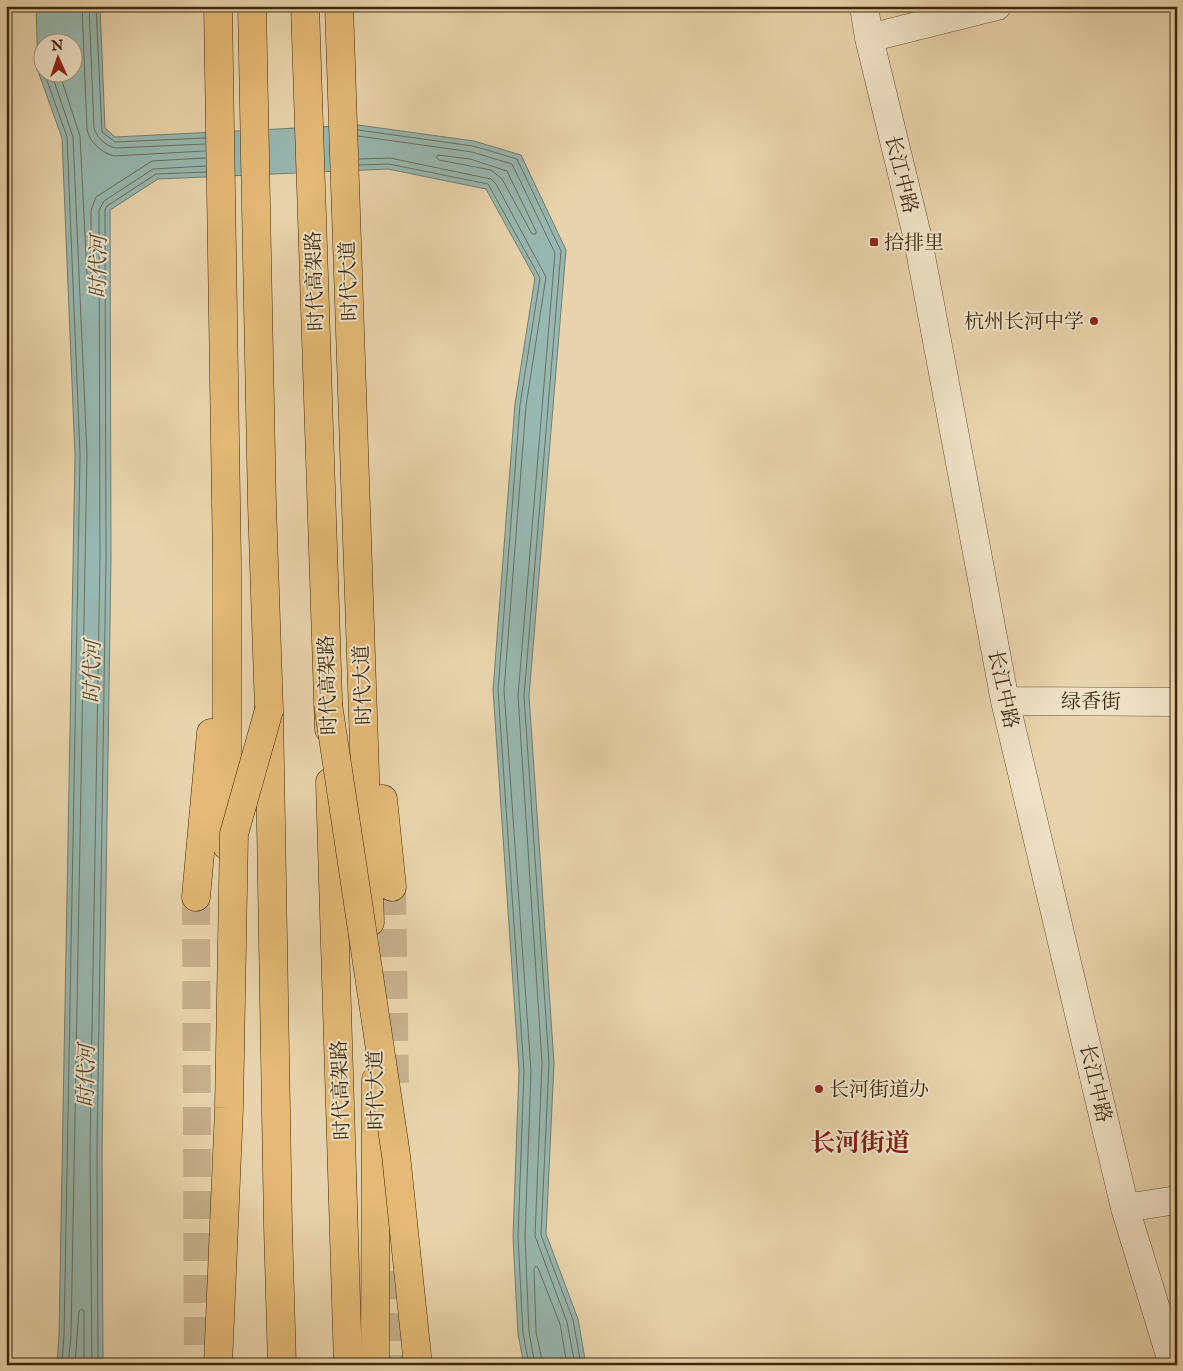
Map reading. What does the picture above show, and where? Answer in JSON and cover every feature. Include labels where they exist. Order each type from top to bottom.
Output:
[{"type":"main road","points":[[218,6],[227,563],[227,1365]]},
{"type":"main road","points":[[252,6],[282,1365]]},
{"type":"main road","name":"时代高架路","points":[[306,6],[348,1365]]},
{"type":"main road","name":"时代大道","points":[[339,6],[376,1103],[375,1365]]},
{"type":"main road","points":[[358,558],[392,887]]},
{"type":"main road","points":[[196,897],[227,563]]},
{"type":"main road","points":[[328,704],[396,1156],[418,1365]]},
{"type":"main road","points":[[218,1365],[230,1108],[234,834],[269,710]]},
{"type":"street","name":"长江中路","points":[[864,6],[869,38],[917,235],[1005,701],[1125,1208],[1173,1365]]},
{"type":"street","points":[[869,38],[997,6]]},
{"type":"street","name":"绿香街","points":[[1005,701],[1177,702]]},
{"type":"street","points":[[1125,1208],[1177,1200]]},
{"type":"water","name":"时代河","points":[[36,6],[100,6],[105,128],[115,137],[358,125],[474,141],[521,155],[566,250],[529,696],[554,1063],[546,1234],[578,1319],[586,1365],[524,1365],[518,1334],[513,1237],[519,1071],[493,690],[515,404],[535,278],[486,189],[388,169],[158,179],[110,210],[111,558],[102,1150],[103,1365],[57,1365],[75,456],[62,138],[42,82],[82,82],[82,32],[37,32]]},
{"type":"tunnel","points":[[392,887],[395,1091]]},
{"type":"tunnel","points":[[196,897],[198,1365]]},
{"type":"tunnel","points":[[398,1271],[399,1365]]},
{"type":"place","name":"拾排里","points":[[874,242]]},
{"type":"place","name":"杭州长河中学","points":[[1094,321]]},
{"type":"place","name":"长河街道办","points":[[819,1089]]},
{"type":"district","name":"长河街道","points":[[860,1142]]}]
